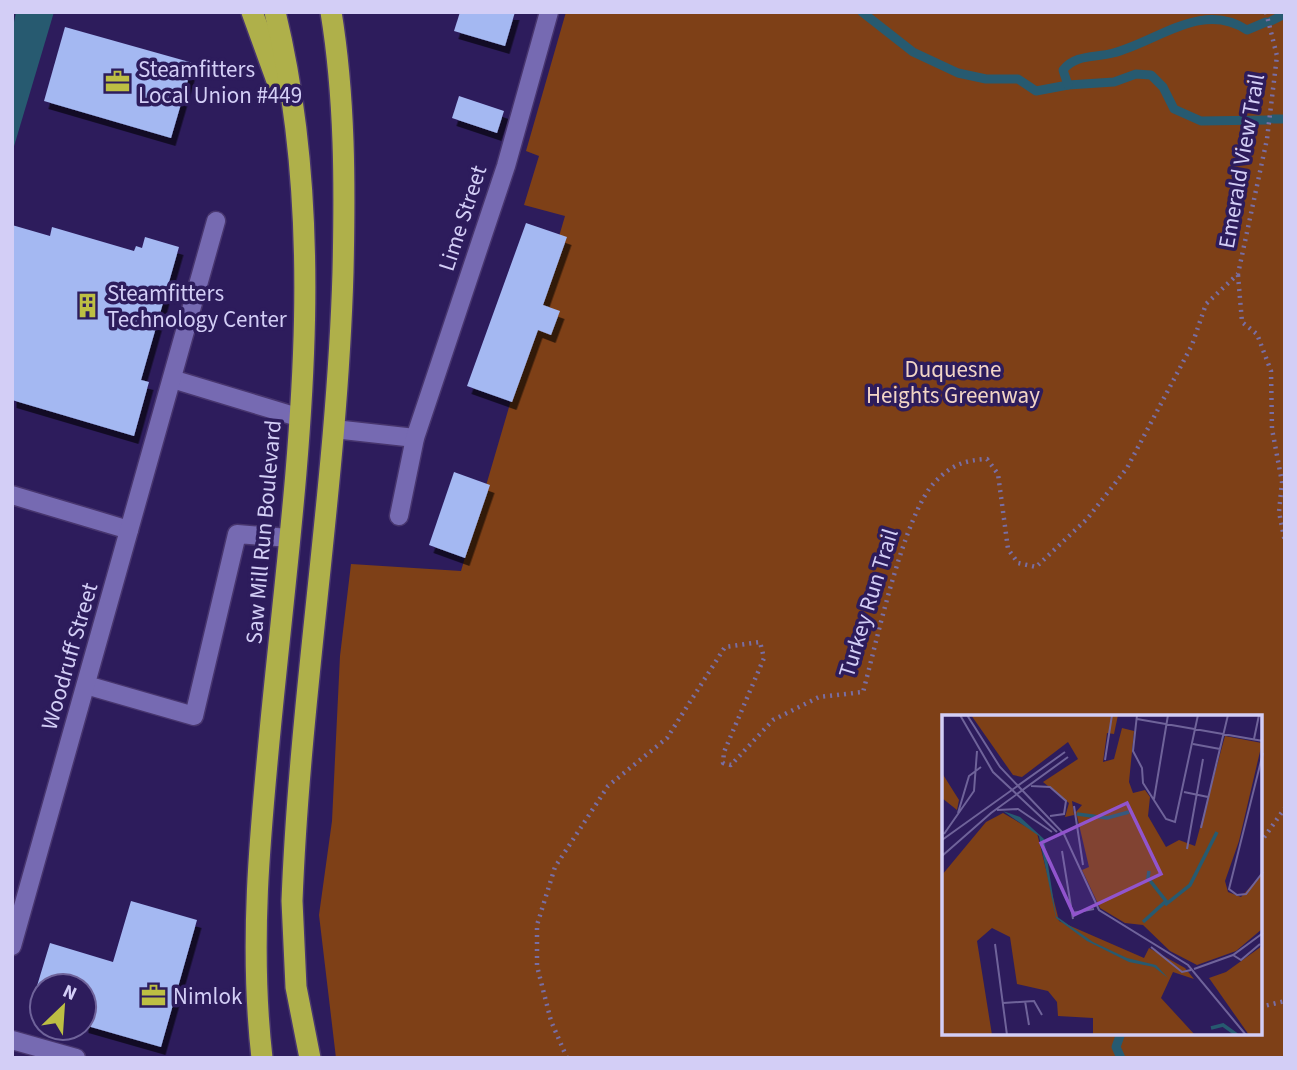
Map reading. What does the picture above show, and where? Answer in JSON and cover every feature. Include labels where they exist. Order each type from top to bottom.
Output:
[{"type":"highway","points":[[252,12],[299,149]]},
{"type":"highway","name":"Saw Mill Run Boulevard","points":[[262,1058],[257,1010],[255,903],[301,418],[306,273],[299,149],[275,12]]},
{"type":"highway","points":[[310,1058],[294,960],[294,857],[334,429],[345,215],[340,87],[331,12]]},
{"type":"street","name":"Lime Street","points":[[399,516],[415,438],[506,166],[550,12]]},
{"type":"street","name":"Woodruff Street","points":[[12,946],[216,222]]},
{"type":"street","points":[[172,379],[301,418]]},
{"type":"street","points":[[334,429],[415,438]]},
{"type":"street","points":[[12,495],[130,530]]},
{"type":"street","points":[[86,685],[194,716],[237,534],[289,538]]},
{"type":"street","points":[[12,1040],[76,1058]]},
{"type":"path","name":"Emerald View Trail","points":[[1266,12],[1277,56],[1267,139],[1238,274],[1242,322],[1257,334],[1271,371],[1272,429],[1282,482],[1279,512],[1285,542]]},
{"type":"path","name":"Emerald View Trail","points":[[1192,345],[1206,304],[1238,274]]},
{"type":"path","name":"Turkey Run Trail","points":[[567,1058],[551,1021],[537,966],[537,925],[555,867],[608,786],[667,738],[725,647],[760,642],[764,658],[724,752],[723,763],[731,765],[773,720],[819,697],[863,692],[910,526],[933,483],[963,460],[987,459],[998,474],[1008,549],[1018,562],[1036,567],[1087,519],[1126,468],[1192,345]]},
{"type":"path","points":[[1262,841],[1285,808]]},
{"type":"path","points":[[1262,1007],[1285,1001]]},
{"type":"green space","name":"Duquesne Heights Greenway","points":[[566,12],[1285,12],[1285,1058],[336,1058],[319,915],[332,821],[340,656],[351,564],[461,571],[565,216],[524,205],[539,156],[526,151]]},
{"type":"water","points":[[16,12],[54,12],[12,153],[12,32]]},
{"type":"building","points":[[460,12],[515,12],[505,46],[454,31]]},
{"type":"building","name":"Steamfitters Local Union #449","points":[[65,27],[193,63],[171,138],[44,101]]},
{"type":"building","points":[[459,96],[504,111],[497,133],[452,118]]},
{"type":"building","points":[[526,223],[567,237],[543,305],[560,311],[551,335],[538,330],[512,402],[467,386]]},
{"type":"building","name":"Steamfitters Technology Center","points":[[12,225],[50,236],[52,227],[134,251],[136,246],[142,248],[145,237],[179,247],[141,380],[149,382],[134,436],[12,400]]},
{"type":"building","points":[[454,472],[490,485],[465,558],[429,545]]},
{"type":"building","points":[[131,901],[197,920],[161,1047],[98,1029],[98,972],[41,972],[50,943],[113,962]]},
{"type":"waterway","points":[[862,12],[913,52],[958,73],[986,79],[1018,79],[1036,91],[1068,85],[1114,82],[1136,74],[1151,75],[1163,87],[1174,109],[1201,121],[1268,120]]},
{"type":"waterway","points":[[1271,21],[1285,14]]},
{"type":"waterway","points":[[1068,85],[1063,70],[1074,61],[1130,48],[1180,26],[1213,19],[1230,22],[1247,30],[1266,22]]},
{"type":"waterway","points":[[1273,119],[1285,119]]},
{"type":"waterway","points":[[1120,1035],[1116,1047],[1121,1058]]},
{"type":"place","name":"Steamfitters Local Union #449","points":[[118,82]]},
{"type":"place","name":"Steamfitters Technology Center","points":[[87,306]]},
{"type":"place","name":"Nimlok","points":[[153,996]]}]
